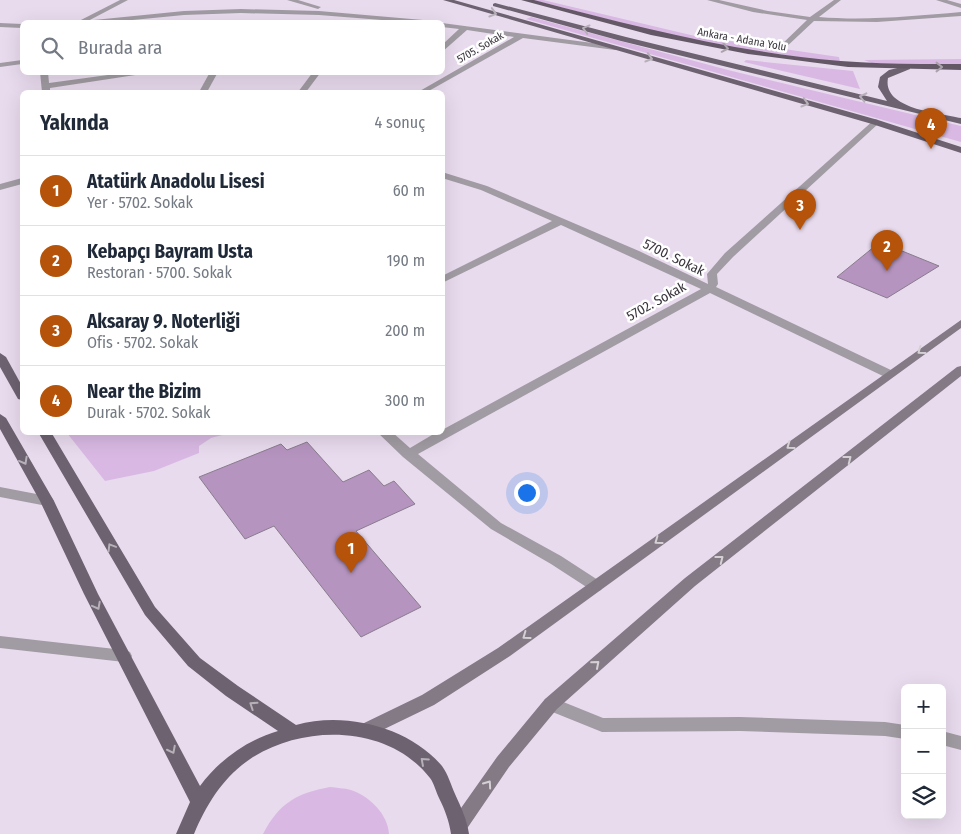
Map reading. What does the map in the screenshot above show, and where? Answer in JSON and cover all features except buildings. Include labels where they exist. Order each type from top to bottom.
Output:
[{"type":"highway","name":"Ankara - Adana Yolu","points":[[525,0],[671,37],[735,50],[822,62],[907,67],[961,67]]},
{"type":"highway","points":[[561,0],[570,2]]},
{"type":"highway","name":"Ankara - Adana Yolu","points":[[672,27],[745,43],[792,49]]},
{"type":"highway","points":[[830,54],[961,58]]},
{"type":"main road","points":[[446,0],[875,122],[961,150]]},
{"type":"main road","points":[[475,0],[624,39],[961,121]]},
{"type":"main road","points":[[902,107],[887,96],[882,87],[884,77],[907,67]]},
{"type":"main road","points":[[366,730],[436,695],[504,652],[961,323]]},
{"type":"main road","points":[[0,357],[20,392]]},
{"type":"main road","points":[[460,829],[504,762],[551,704],[690,582],[961,370]]},
{"type":"main road","points":[[0,418],[47,501],[91,594],[199,801]]},
{"type":"main road","points":[[46,435],[150,611],[194,662],[232,691],[293,732]]},
{"type":"main road","points":[[185,834],[199,801],[224,770],[256,747],[293,732],[323,727],[366,730],[408,746],[436,772],[460,829]]},
{"type":"street","points":[[85,20],[125,0]]},
{"type":"street","points":[[290,0],[340,13]]},
{"type":"street","points":[[710,0],[813,18],[873,21],[961,14]]},
{"type":"street","points":[[783,48],[813,18],[838,0]]},
{"type":"street","points":[[939,0],[961,6]]},
{"type":"street","points":[[115,20],[212,11],[260,10],[340,13],[405,20]]},
{"type":"street","points":[[0,25],[19,26]]},
{"type":"street","points":[[445,25],[615,48]]},
{"type":"street","points":[[0,33],[19,26]]},
{"type":"street","points":[[445,47],[466,27]]},
{"type":"street","name":"5705. Sokak","points":[[426,90],[523,35]]},
{"type":"street","points":[[0,65],[20,62]]},
{"type":"street","points":[[445,71],[456,74]]},
{"type":"street","points":[[44,75],[46,89],[132,75]]},
{"type":"street","points":[[204,90],[212,75]]},
{"type":"street","points":[[304,90],[315,75]]},
{"type":"street","points":[[709,289],[713,284],[712,274],[729,255],[875,122]]},
{"type":"street","name":"5700. Sokak","points":[[445,176],[484,188],[635,253],[889,374]]},
{"type":"street","points":[[0,187],[20,182]]},
{"type":"street","points":[[445,278],[560,221]]},
{"type":"street","name":"5702. Sokak","points":[[445,434],[709,289]]},
{"type":"street","points":[[386,435],[496,526],[556,560],[596,586]]},
{"type":"street","name":"5702. Sokak","points":[[408,454],[443,435]]},
{"type":"street","points":[[0,492],[47,501]]},
{"type":"street","points":[[0,642],[124,656]]},
{"type":"street","points":[[551,704],[602,725],[740,724],[885,729],[901,731]]},
{"type":"street","points":[[946,739],[961,743]]},
{"type":"shaded area","points":[[533,0],[543,0],[695,36],[839,57],[840,62],[699,43]]},
{"type":"shaded area","points":[[531,17],[728,70],[961,126],[961,142],[526,19]]},
{"type":"shaded area","points":[[961,59],[961,66],[877,65],[864,60]]},
{"type":"shaded area","points":[[746,60],[853,71],[860,89],[744,62]]},
{"type":"shaded area","points":[[69,435],[222,435],[211,438],[199,446],[199,453],[154,471],[105,481]]},
{"type":"shaded area","points":[[330,787],[351,790],[371,801],[385,820],[389,834],[263,834],[276,814],[290,801],[318,789]]},
{"type":"place","name":"Near the Bizim","points":[[931,149]]},
{"type":"place","name":"Aksaray 9. Noterliği","points":[[800,230]]},
{"type":"place","name":"Kebapçı Bayram Usta","points":[[887,271]]},
{"type":"place","name":"Atatürk Anadolu Lisesi","points":[[351,573]]}]
